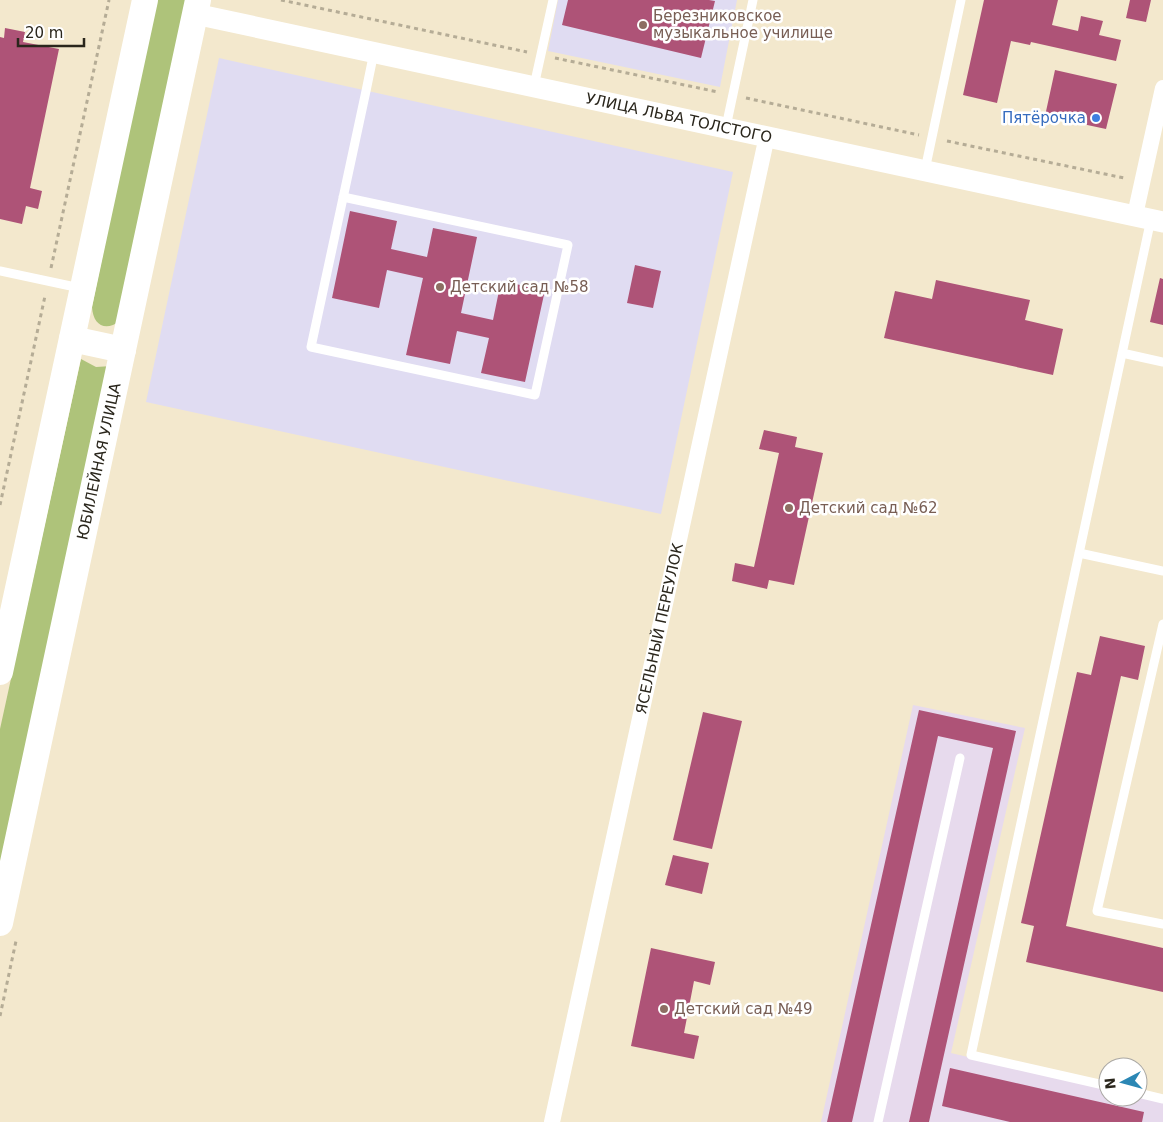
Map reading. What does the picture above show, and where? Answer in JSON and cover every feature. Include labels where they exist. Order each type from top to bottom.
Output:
[{"type":"main road","points":[[0,672],[83,289],[140,1]]},
{"type":"main road","name":"ЮБИЛЕЙНАЯ УЛИЦА","points":[[0,923],[197,7]]},
{"type":"main road","points":[[72,339],[123,350]]},
{"type":"street","name":"УЛИЦА ЛЬВА ТОЛСТОГО","points":[[197,7],[374,52],[1150,219]]},
{"type":"street","points":[[1150,219],[1163,88]]},
{"type":"street","name":"ЯСЕЛЬНЫЙ ПЕРЕУЛОК","points":[[552,1122],[767,136]]},
{"type":"lane","points":[[534,86],[553,0]]},
{"type":"lane","points":[[726,128],[753,0]]},
{"type":"lane","points":[[925,170],[961,0]]},
{"type":"lane","points":[[343,196],[568,245],[535,395],[311,347],[343,196],[374,52]]},
{"type":"lane","points":[[1098,1084],[971,1055],[1150,219]]},
{"type":"lane","points":[[0,271],[83,289]]},
{"type":"lane","points":[[1122,353],[1163,362]]},
{"type":"lane","points":[[1079,553],[1163,571]]},
{"type":"lane","points":[[1163,624],[1097,911],[1163,924]]},
{"type":"lane","points":[[878,1122],[960,758]]},
{"type":"lane","points":[[1148,1095],[1163,1099]]},
{"type":"path","points":[[0,505],[109,0]]},
{"type":"shaded area","name":"Березниковское музыкальное училище","points":[[558,0],[737,0],[720,87],[548,51]]},
{"type":"shaded area","name":"Детский сад №58","points":[[219,58],[733,172],[661,514],[146,402]]},
{"type":"shaded area","points":[[913,705],[1025,728],[951,1053],[1098,1088],[1098,1107],[1148,1107],[1148,1099],[1163,1102],[1163,1122],[821,1122]]},
{"type":"green space","points":[[155,0],[188,0],[120,321],[105,326],[97,322],[92,307]]},
{"type":"green space","points":[[81,359],[96,367],[112,366],[0,878],[0,729]]},
{"type":"building","points":[[568,0],[715,1],[701,58],[562,25]]},
{"type":"building","points":[[984,0],[1058,0],[1052,25],[1078,31],[1081,16],[1103,21],[1099,35],[1121,40],[1116,61],[1031,42],[1030,45],[1011,41],[997,103],[963,95]]},
{"type":"building","points":[[1130,0],[1151,0],[1146,22],[1126,18]]},
{"type":"building","points":[[5,28],[25,32],[23,42],[59,49],[30,188],[42,191],[38,209],[26,206],[22,224],[0,219],[0,37],[4,38]]},
{"type":"building","points":[[1055,70],[1117,84],[1106,129],[1045,116]]},
{"type":"building","points":[[350,211],[397,221],[391,249],[427,257],[433,228],[477,237],[461,313],[493,320],[501,281],[545,290],[525,382],[481,373],[489,338],[457,331],[450,364],[406,355],[423,278],[387,270],[379,308],[332,298]]},
{"type":"building","points":[[635,265],[661,271],[653,308],[627,303]]},
{"type":"building","points":[[1160,278],[1163,279],[1163,325],[1150,322]]},
{"type":"building","points":[[936,280],[1030,300],[1025,320],[1063,329],[1053,375],[884,338],[895,291],[932,299]]},
{"type":"building","name":"Детский сад №62","points":[[764,430],[797,437],[795,447],[823,453],[794,585],[769,580],[767,589],[732,581],[735,563],[754,567],[779,453],[759,449]]},
{"type":"building","points":[[1100,636],[1145,646],[1138,680],[1121,676],[1066,926],[1163,948],[1163,992],[1026,962],[1034,926],[1021,923],[1077,672],[1091,675]]},
{"type":"building","points":[[919,710],[1016,731],[929,1122],[909,1122],[993,748],[938,736],[852,1122],[827,1122]]},
{"type":"building","points":[[703,712],[742,721],[712,849],[673,840]]},
{"type":"building","points":[[673,855],[709,863],[702,894],[665,885]]},
{"type":"building","name":"Детский сад №49","points":[[651,948],[715,962],[710,985],[694,981],[684,1033],[699,1036],[694,1059],[631,1046]]},
{"type":"building","points":[[950,1068],[1098,1102],[1098,1107],[1122,1107],[1144,1112],[1142,1122],[1010,1122],[942,1106]]},
{"type":"place","name":"Березниковское музыкальное училище","points":[[643,25]]},
{"type":"place","name":"Пятёрочка","points":[[1096,118]]},
{"type":"place","name":"Детский сад №58","points":[[440,287]]},
{"type":"place","name":"Детский сад №62","points":[[789,508]]},
{"type":"place","name":"Детский сад №49","points":[[664,1009]]}]
